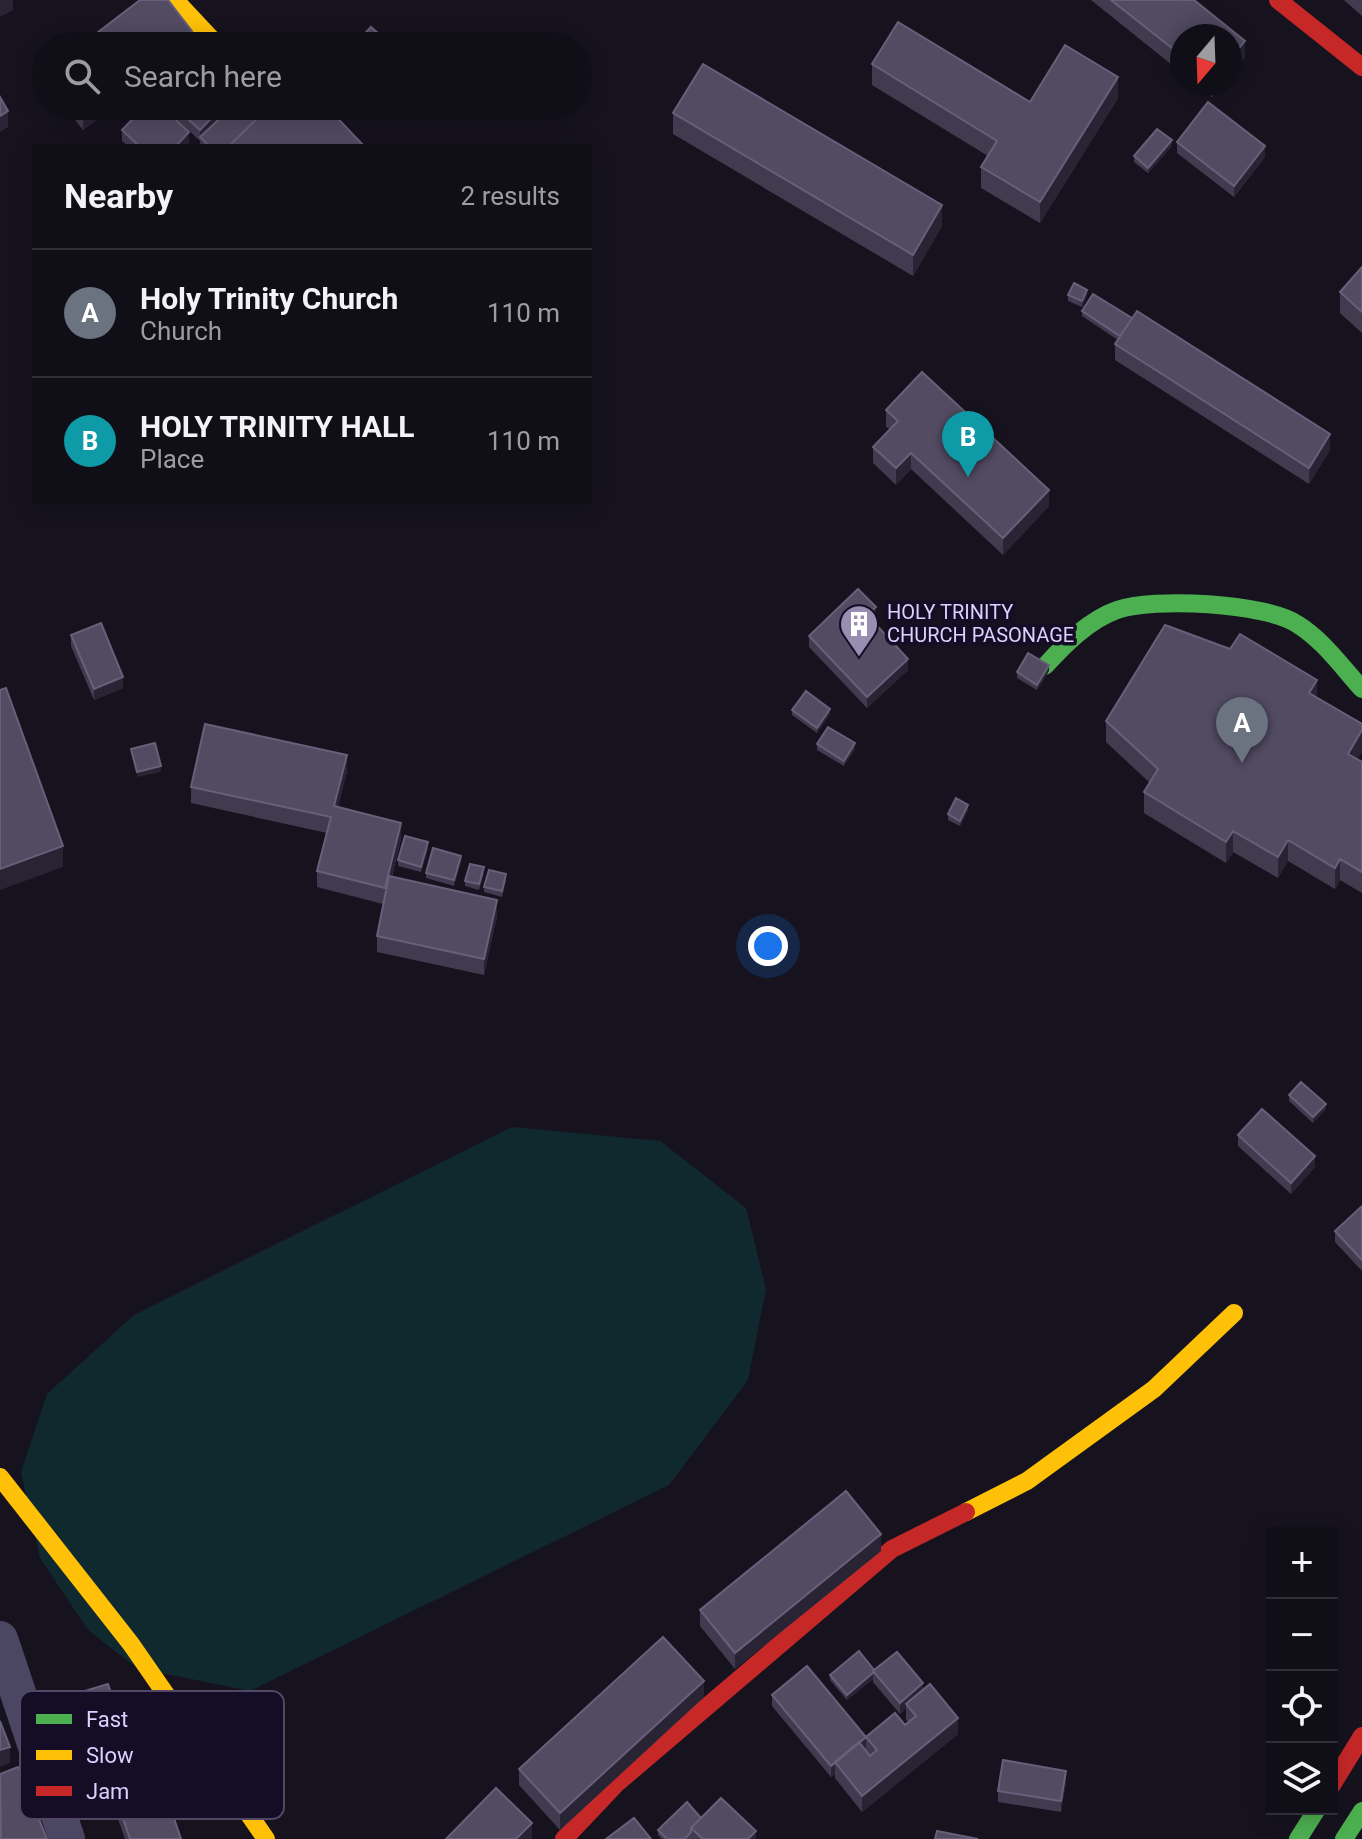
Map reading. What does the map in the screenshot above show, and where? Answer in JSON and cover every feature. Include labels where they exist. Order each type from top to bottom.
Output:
[{"type":"street","points":[[175,0],[205,32]]},
{"type":"street","points":[[1278,0],[1362,67]]},
{"type":"street","points":[[1045,666],[1063,645],[1117,609],[1227,606],[1275,614],[1291,620],[1312,637],[1362,689]]},
{"type":"street","points":[[564,1839],[616,1784],[892,1549],[1027,1481],[1154,1389],[1234,1313]]},
{"type":"street","points":[[0,1477],[131,1644],[164,1691]]},
{"type":"street","points":[[0,1639],[20,1699]]},
{"type":"street","points":[[1338,1775],[1362,1736]]},
{"type":"street","points":[[1344,1839],[1362,1811]]},
{"type":"street","points":[[1298,1839],[1313,1815]]},
{"type":"street","points":[[60,1819],[67,1839]]},
{"type":"street","points":[[252,1819],[266,1839]]},
{"type":"green space","points":[[512,1127],[660,1141],[746,1208],[766,1289],[748,1380],[669,1485],[250,1691],[137,1668],[88,1630],[40,1558],[21,1472],[47,1394],[134,1315]]},
{"type":"building","points":[[140,0],[168,0],[192,31],[191,32],[98,32]]},
{"type":"building","points":[[1111,0],[1194,0],[1224,24],[1170,24],[1170,47]]},
{"type":"building","points":[[898,22],[1030,102],[1065,45],[1118,77],[1040,202],[981,167],[997,141],[872,64]]},
{"type":"building","points":[[703,64],[942,205],[913,255],[673,113]]},
{"type":"building","points":[[0,97],[8,111],[0,116]]},
{"type":"building","points":[[1208,102],[1265,146],[1234,186],[1177,142]]},
{"type":"building","points":[[132,120],[176,120],[189,132],[178,144],[137,144],[122,130]]},
{"type":"building","points":[[189,120],[210,120],[200,130]]},
{"type":"building","points":[[218,120],[256,120],[231,144],[207,144],[200,137]]},
{"type":"building","points":[[256,120],[339,120],[362,144],[231,144]]},
{"type":"building","points":[[1157,129],[1172,140],[1148,168],[1134,156]]},
{"type":"building","points":[[1362,267],[1362,312],[1340,292]]},
{"type":"building","points":[[1074,283],[1087,290],[1082,301],[1068,295]]},
{"type":"building","points":[[1093,294],[1132,318],[1120,336],[1082,311]]},
{"type":"building","points":[[1137,311],[1330,434],[1309,468],[1115,344]]},
{"type":"building","points":[[922,372],[1049,490],[1003,538],[911,453],[896,468],[873,447],[898,421],[886,410]]},
{"type":"building","name":"HOLY TRINITY CHURCH PASONAGE","points":[[858,589],[876,607],[867,615],[908,659],[867,697],[809,636]]},
{"type":"building","points":[[101,623],[123,677],[94,689],[71,635]]},
{"type":"building","points":[[1165,625],[1230,649],[1240,634],[1317,680],[1309,693],[1362,724],[1362,730],[1348,754],[1362,762],[1362,872],[1340,859],[1335,868],[1288,840],[1278,857],[1233,831],[1226,842],[1144,792],[1158,769],[1106,721]]},
{"type":"building","points":[[1028,653],[1049,665],[1037,685],[1017,672]]},
{"type":"building","points":[[6,688],[63,846],[0,869],[0,690]]},
{"type":"building","points":[[806,691],[830,709],[817,728],[792,710]]},
{"type":"building","points":[[205,724],[347,755],[334,806],[401,823],[385,888],[317,871],[331,817],[191,787]]},
{"type":"building","points":[[828,727],[855,743],[844,761],[817,744]]},
{"type":"building","points":[[155,743],[161,766],[137,772],[131,749]]},
{"type":"building","points":[[956,798],[968,805],[960,821],[948,814]]},
{"type":"building","points":[[405,836],[428,842],[421,867],[398,860]]},
{"type":"building","points":[[433,848],[461,856],[454,880],[426,873]]},
{"type":"building","points":[[470,864],[484,867],[479,884],[465,881]]},
{"type":"building","points":[[489,870],[506,874],[502,891],[484,887]]},
{"type":"building","points":[[389,876],[497,900],[484,959],[377,936]]},
{"type":"building","points":[[1301,1082],[1326,1104],[1313,1117],[1289,1095]]},
{"type":"building","points":[[1262,1109],[1315,1156],[1291,1183],[1238,1135]]},
{"type":"building","points":[[1362,1206],[1362,1260],[1335,1231]]},
{"type":"building","points":[[846,1491],[881,1534],[735,1653],[700,1610]]},
{"type":"building","points":[[663,1637],[704,1681],[560,1813],[519,1769]]},
{"type":"building","points":[[859,1651],[874,1672],[847,1695],[830,1675]]},
{"type":"building","points":[[897,1652],[923,1683],[900,1703],[873,1671]]},
{"type":"building","points":[[807,1666],[866,1737],[831,1766],[772,1695]]},
{"type":"building","points":[[108,1684],[110,1691],[85,1691]]},
{"type":"building","points":[[930,1684],[958,1718],[862,1796],[835,1762],[859,1742],[870,1756],[877,1750],[866,1737],[895,1713],[905,1725],[916,1716],[906,1704]]},
{"type":"building","points":[[0,1721],[10,1747],[0,1750]]},
{"type":"building","points":[[1003,1760],[1066,1771],[1061,1801],[998,1791]]},
{"type":"building","points":[[18,1767],[20,1819],[39,1819],[47,1839],[1,1839],[0,1774]]},
{"type":"building","points":[[496,1788],[532,1823],[516,1839],[446,1839]]},
{"type":"building","points":[[721,1798],[756,1831],[748,1839],[703,1839],[691,1828]]},
{"type":"building","points":[[687,1802],[701,1818],[685,1839],[667,1839],[658,1830]]},
{"type":"building","points":[[634,1818],[651,1839],[606,1839]]},
{"type":"building","points":[[123,1819],[174,1819],[181,1839],[130,1839]]},
{"type":"building","points":[[937,1831],[978,1839],[935,1839]]},
{"type":"traffic: fast","points":[[1045,666],[1087,626],[1117,610],[1156,604],[1208,604],[1260,611],[1297,624],[1324,646],[1362,689]]},
{"type":"traffic: fast","points":[[1344,1839],[1362,1811]]},
{"type":"traffic: fast","points":[[1298,1839],[1313,1815]]},
{"type":"traffic: slow","points":[[175,0],[205,32]]},
{"type":"traffic: slow","points":[[966,1512],[1027,1481],[1154,1389],[1234,1313]]},
{"type":"traffic: slow","points":[[0,1477],[131,1644],[164,1691]]},
{"type":"traffic: slow","points":[[252,1819],[266,1839]]},
{"type":"traffic: jam","points":[[1278,0],[1362,67]]},
{"type":"traffic: jam","points":[[564,1839],[616,1784],[892,1549],[966,1512]]},
{"type":"traffic: jam","points":[[1338,1775],[1362,1736]]},
{"type":"place","name":"HOLY TRINITY HALL","points":[[968,477]]},
{"type":"place","name":"HOLY TRINITY CHURCH PASONAGE","points":[[859,658]]},
{"type":"place","name":"Holy Trinity Church","points":[[1242,763]]}]
